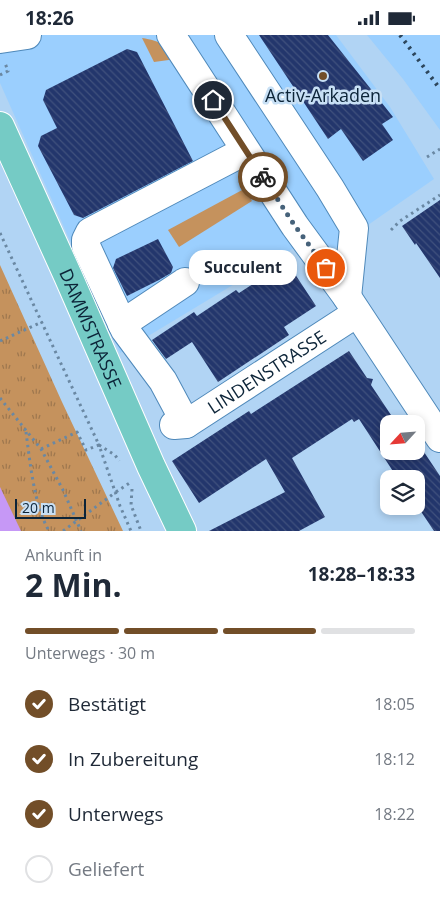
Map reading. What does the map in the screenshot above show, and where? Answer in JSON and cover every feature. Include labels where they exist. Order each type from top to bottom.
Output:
[{"type":"main road","name":"DAMMSTRASSE","points":[[0,126],[68,276],[150,467],[182,531]]},
{"type":"street","points":[[0,39],[27,35]]},
{"type":"street","points":[[171,35],[295,226],[352,305],[440,438]]},
{"type":"street","points":[[186,35],[302,216],[315,253]]},
{"type":"street","points":[[230,35],[354,228],[352,305]]},
{"type":"street","points":[[185,282],[122,324],[86,246],[86,240],[90,232],[245,151]]},
{"type":"street","name":"LINDENSTRASSE","points":[[122,324],[163,381],[180,424],[352,305]]},
{"type":"path","points":[[427,157],[440,149]]},
{"type":"path","points":[[391,230],[400,221],[440,195]]},
{"type":"path","points":[[0,233],[99,445],[120,506],[131,531]]},
{"type":"path","points":[[0,341],[42,322]]},
{"type":"path","points":[[0,398],[41,449],[63,490],[81,531]]},
{"type":"path","points":[[26,431],[32,473],[44,523],[49,531]]},
{"type":"path","points":[[41,449],[77,432],[86,450],[99,445]]},
{"type":"path","points":[[99,445],[115,455],[124,468]]},
{"type":"path","points":[[128,474],[132,481],[131,505],[141,531]]},
{"type":"path","points":[[63,531],[132,481]]},
{"type":"shaded area","points":[[0,35],[336,35],[390,107],[434,179],[312,264],[294,248],[120,353],[0,83]]},
{"type":"shaded area","points":[[367,35],[440,35],[440,130],[403,79]]},
{"type":"shaded area","points":[[0,487],[21,531],[0,531]]},
{"type":"green space","points":[[142,38],[154,40],[162,44],[176,59],[154,62]]},
{"type":"green space","points":[[244,189],[252,201],[179,247],[168,230]]},
{"type":"green space","points":[[0,265],[62,402],[123,531],[0,531]]},
{"type":"building","name":"Activ-Arkaden","points":[[259,35],[328,35],[393,117],[382,124],[393,140],[363,161],[341,129],[328,139]]},
{"type":"building","points":[[127,49],[137,52],[193,161],[83,218],[74,215],[38,146],[41,136],[57,128],[43,100],[46,90]]},
{"type":"building","points":[[440,200],[440,278],[402,226]]},
{"type":"building","points":[[158,239],[173,267],[171,273],[127,296],[113,268],[116,259]]},
{"type":"building","points":[[287,262],[316,306],[284,327],[289,335],[218,382],[192,342],[166,359],[152,340],[194,312],[197,316],[236,290],[239,293]]},
{"type":"building","points":[[349,351],[367,378],[373,379],[371,385],[391,415],[380,415],[380,451],[359,419],[354,422],[352,419],[292,458],[325,517],[299,531],[209,531],[285,492],[266,459],[199,503],[172,461],[249,411],[251,414]]},
{"type":"building","points":[[425,454],[440,476],[440,531],[434,531],[423,515],[425,515],[425,470],[392,470],[386,460],[425,460]]},
{"type":"railway","points":[[400,35],[440,89]]},
{"type":"way so far","points":[[263,177],[295,226],[326,268]]},
{"type":"place","name":"Activ-Arkaden","points":[[323,76]]},
{"type":"place","name":"Succulent","points":[[326,268]]},
{"type":"route","points":[[213,100],[263,177]]}]
